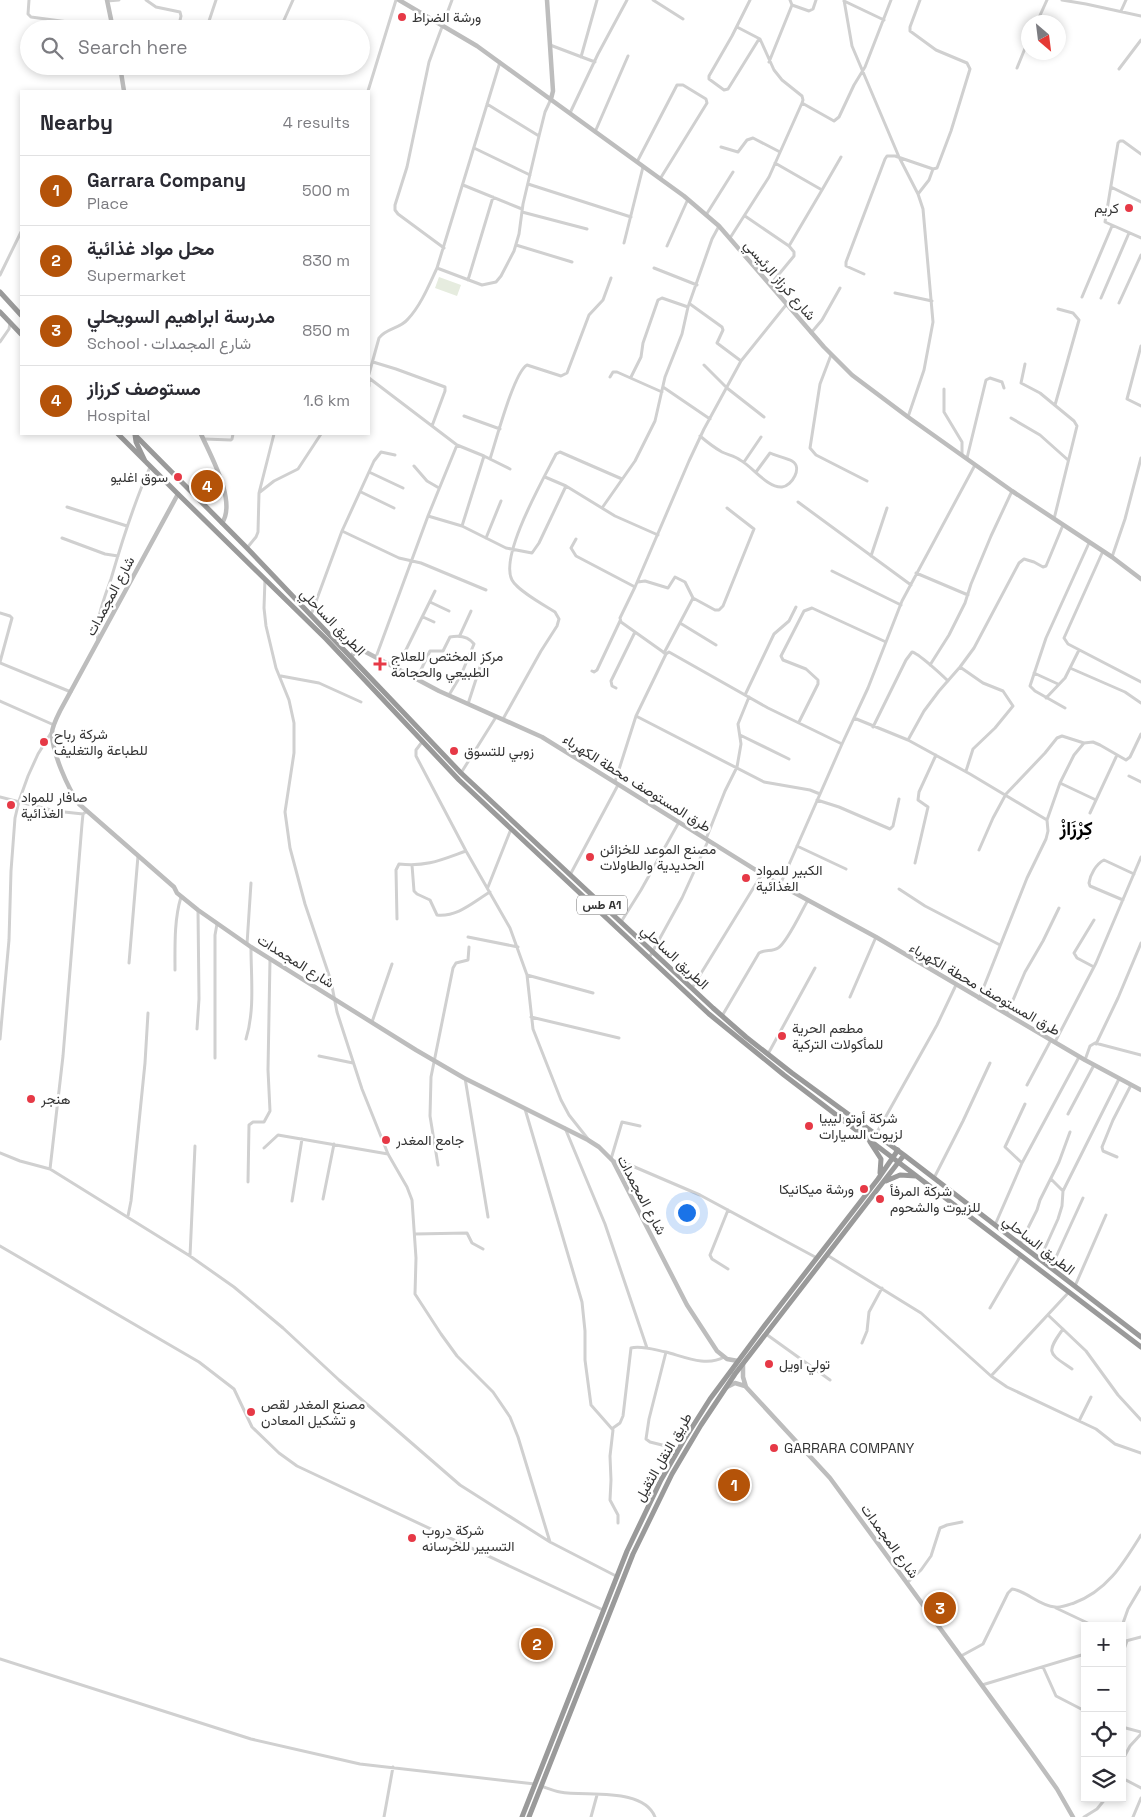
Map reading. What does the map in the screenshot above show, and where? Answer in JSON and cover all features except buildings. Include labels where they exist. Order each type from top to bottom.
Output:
[{"type":"highway","points":[[0,292],[20,315]]},
{"type":"highway","points":[[0,312],[20,333]]},
{"type":"highway","name":"الطريق الساحلي","points":[[119,435],[349,663],[458,780],[737,1038],[1141,1347]]},
{"type":"highway","name":"الطريق الساحلي","points":[[135,435],[136,442],[145,461]]},
{"type":"highway","name":"الطريق الساحلي","points":[[136,435],[352,657],[461,773],[722,1016],[768,1054],[898,1150],[1141,1337]]},
{"type":"highway","points":[[349,663],[352,657]]},
{"type":"highway","points":[[868,1140],[880,1160],[880,1181],[900,1175],[919,1177]]},
{"type":"highway","name":"طريق النقل الثقيل","points":[[522,1817],[616,1576],[641,1520],[678,1449],[710,1399],[766,1334],[827,1255],[880,1181],[898,1150]]},
{"type":"highway","name":"طريق النقل الثقيل","points":[[529,1817],[644,1529],[685,1450],[740,1363],[818,1258],[880,1181],[904,1155]]},
{"type":"highway","points":[[560,1721],[565,1724]]},
{"type":"main road","points":[[107,0],[111,20]]},
{"type":"main road","name":"شارع كرزاز الرئيسي","points":[[397,0],[442,25],[500,62],[688,199],[719,226],[831,355],[865,385],[975,465],[1054,520],[1112,557],[1141,579]]},
{"type":"main road","points":[[547,0],[553,91],[551,99]]},
{"type":"main road","points":[[121,75],[124,90]]},
{"type":"main road","points":[[201,435],[225,496],[226,516],[222,523]]},
{"type":"main road","name":"شارع المجمدات","points":[[178,494],[60,711],[52,732],[68,786],[79,804],[85,812],[174,887],[177,893],[217,924],[433,1060],[464,1078],[600,1147],[612,1160],[688,1305],[714,1347],[724,1357]]},
{"type":"main road","name":"طرق المستوصف محطة الكهرباء","points":[[352,657],[358,649],[448,695],[542,737],[780,885],[876,937],[979,999],[1141,1090]]},
{"type":"main road","points":[[724,1357],[740,1363],[746,1387]]},
{"type":"main road","points":[[726,1387],[735,1383],[746,1387]]},
{"type":"main road","name":"شارع المجمدات","points":[[746,1387],[830,1478],[1053,1784],[1073,1817]]},
{"type":"street","points":[[29,0],[28,14],[31,17],[53,20]]},
{"type":"street","points":[[107,0],[119,0]]},
{"type":"street","points":[[146,0],[156,7],[178,11],[181,14],[180,20]]},
{"type":"street","points":[[209,20],[216,0]]},
{"type":"street","points":[[284,20],[293,0]]},
{"type":"street","points":[[368,90],[397,0]]},
{"type":"street","points":[[408,5],[411,0]]},
{"type":"street","points":[[444,248],[395,210],[409,158],[429,62],[452,0]]},
{"type":"street","points":[[581,57],[597,0]]},
{"type":"street","points":[[570,113],[594,62],[627,0]]},
{"type":"street","points":[[653,0],[683,19]]},
{"type":"street","points":[[750,0],[737,28],[708,78],[724,90],[728,90],[760,39]]},
{"type":"street","points":[[769,62],[792,5],[790,0]]},
{"type":"street","points":[[792,5],[810,11],[813,10],[816,0]]},
{"type":"street","points":[[844,0],[884,20]]},
{"type":"street","points":[[844,0],[850,41],[923,209],[934,322],[920,382],[908,417]]},
{"type":"street","points":[[802,103],[832,121],[836,120],[862,72],[892,0]]},
{"type":"street","points":[[918,194],[929,180],[933,169],[938,167],[970,70],[967,64],[931,47],[910,32],[920,0]]},
{"type":"street","points":[[1040,15],[1047,0]]},
{"type":"street","points":[[1062,0],[1141,16]]},
{"type":"street","points":[[1121,11],[1126,0]]},
{"type":"street","points":[[730,238],[775,163],[802,103],[802,96],[782,80],[769,62],[760,39],[737,28]]},
{"type":"street","points":[[1119,69],[1141,40]]},
{"type":"street","points":[[550,45],[594,62]]},
{"type":"street","points":[[595,132],[628,56]]},
{"type":"street","points":[[1017,68],[1021,58]]},
{"type":"street","points":[[370,371],[382,334],[404,324],[424,295],[437,268],[500,62]]},
{"type":"street","points":[[637,162],[677,85],[683,85],[706,99],[706,103],[660,179]]},
{"type":"street","points":[[437,268],[482,285],[496,282],[507,266],[516,245],[539,136],[545,112],[551,99]]},
{"type":"street","points":[[487,104],[539,136]]},
{"type":"street","points":[[721,147],[738,152],[747,140],[753,138],[780,152]]},
{"type":"street","points":[[1141,154],[1123,141],[1120,141],[1117,148],[1105,222],[1141,238]]},
{"type":"street","points":[[474,148],[530,175]]},
{"type":"street","points":[[864,274],[846,266],[846,262],[885,159],[891,155],[933,169]]},
{"type":"street","points":[[789,246],[840,157]]},
{"type":"street","points":[[775,163],[822,190]]},
{"type":"street","points":[[624,243],[644,166]]},
{"type":"street","points":[[706,215],[733,172]]},
{"type":"street","points":[[528,184],[631,216]]},
{"type":"street","points":[[463,185],[522,210],[587,230]]},
{"type":"street","points":[[1111,187],[1141,202]]},
{"type":"street","points":[[468,281],[493,197]]},
{"type":"street","points":[[667,246],[688,199]]},
{"type":"street","points":[[744,216],[794,250],[794,256],[770,285]]},
{"type":"street","points":[[602,508],[639,454],[655,421],[665,377],[682,334],[689,306],[712,238],[719,226]]},
{"type":"street","points":[[1082,297],[1112,226]]},
{"type":"street","points":[[0,274],[20,234]]},
{"type":"street","points":[[1101,298],[1129,234]]},
{"type":"street","points":[[516,245],[572,262]]},
{"type":"street","points":[[1119,303],[1141,256]]},
{"type":"street","points":[[654,268],[697,285]]},
{"type":"street","points":[[490,459],[515,383],[523,367],[530,365],[561,376],[567,373],[589,315],[603,300],[611,278]]},
{"type":"street","points":[[811,333],[822,320],[840,288]]},
{"type":"street","points":[[895,293],[932,301]]},
{"type":"street","points":[[631,377],[641,357],[643,343],[658,300],[662,298],[689,306],[722,327],[722,332],[716,341],[718,345],[741,361]]},
{"type":"street","points":[[592,670],[594,672],[597,670],[620,622],[620,618],[638,582],[700,436],[741,361],[786,305]]},
{"type":"street","points":[[1055,406],[1079,320],[1073,313],[1058,309]]},
{"type":"street","points":[[0,342],[9,329],[10,322]]},
{"type":"street","points":[[1141,346],[1127,399],[1141,406]]},
{"type":"street","points":[[831,355],[823,372],[818,390],[810,448],[816,454],[867,481]]},
{"type":"street","points":[[373,362],[396,368],[445,387],[432,426]]},
{"type":"street","points":[[1025,364],[1020,380],[1021,383],[1040,393],[1077,426],[1054,520]]},
{"type":"street","points":[[704,365],[727,388],[764,417]]},
{"type":"street","points":[[610,377],[614,372],[631,377],[662,392]]},
{"type":"street","points":[[964,457],[986,380],[990,378],[1002,382],[1004,388]]},
{"type":"street","points":[[370,379],[457,445],[510,469]]},
{"type":"street","points":[[663,386],[710,419]]},
{"type":"street","points":[[944,389],[944,412],[962,442],[964,457]]},
{"type":"street","points":[[464,416],[500,429]]},
{"type":"street","points":[[1011,418],[1040,435],[1068,460]]},
{"type":"street","points":[[203,439],[232,440],[233,435]]},
{"type":"street","points":[[247,548],[258,532],[259,493],[274,435]]},
{"type":"street","points":[[259,493],[274,480],[298,469],[320,435]]},
{"type":"street","points":[[700,436],[719,450],[744,462],[756,472],[774,485],[783,487],[791,482],[795,477],[796,467],[791,460],[770,453],[756,472]]},
{"type":"street","points":[[744,462],[761,437]]},
{"type":"street","points":[[376,657],[428,516],[457,445]]},
{"type":"street","points":[[503,719],[557,626],[559,619],[555,612],[514,583],[509,570],[514,549],[531,503],[556,454],[562,452],[622,479]]},
{"type":"street","points":[[311,615],[342,532],[369,472],[379,453],[395,455]]},
{"type":"street","points":[[462,526],[484,456]]},
{"type":"street","points":[[1112,557],[1125,519],[1141,458]]},
{"type":"street","points":[[780,885],[854,718],[901,605],[916,573],[975,465]]},
{"type":"street","points":[[414,466],[428,481],[439,488]]},
{"type":"street","points":[[98,642],[97,624],[127,526],[150,467]]},
{"type":"street","points":[[369,472],[403,488]]},
{"type":"street","points":[[545,477],[566,486],[615,516],[658,535]]},
{"type":"street","points":[[428,516],[462,526],[506,548],[532,553],[535,551],[566,486]]},
{"type":"street","points":[[930,666],[949,635],[968,595],[991,536],[1012,491]]},
{"type":"street","points":[[361,492],[394,508]]},
{"type":"street","points":[[486,538],[501,501]]},
{"type":"street","points":[[798,502],[911,586]]},
{"type":"street","points":[[67,507],[127,526]]},
{"type":"street","points":[[638,582],[645,581],[668,588],[675,578],[685,582],[693,598],[715,610],[721,609],[754,531],[753,527],[727,508]]},
{"type":"street","points":[[871,556],[887,508]]},
{"type":"street","points":[[908,740],[924,711],[960,668],[987,625],[1019,563],[1024,559],[1043,567],[1046,566],[1063,526]]},
{"type":"street","points":[[342,532],[399,558],[446,572],[486,590]]},
{"type":"street","points":[[62,538],[104,554],[118,556]]},
{"type":"street","points":[[576,539],[571,548],[576,556],[635,587]]},
{"type":"street","points":[[1066,708],[1046,698],[1030,686],[1056,614],[1089,543]]},
{"type":"street","points":[[1103,551],[1065,635],[1066,642],[1141,682]]},
{"type":"street","points":[[832,571],[901,605]]},
{"type":"street","points":[[916,573],[968,595]]},
{"type":"street","points":[[265,578],[264,608],[266,626],[276,668],[289,700],[294,723],[294,753],[286,812],[287,832],[305,904],[331,981],[337,1012],[353,1063],[388,1154],[410,1193],[414,1206],[416,1258],[414,1286],[417,1297],[457,1356],[493,1392],[510,1417],[518,1437],[550,1542]]},
{"type":"street","points":[[398,668],[435,591]]},
{"type":"street","points":[[570,874],[617,783],[636,716],[693,598]]},
{"type":"street","points":[[430,602],[449,611]]},
{"type":"street","points":[[649,958],[682,898],[708,839],[725,791],[737,767],[741,744],[739,720],[747,696],[774,634],[789,621],[796,607]]},
{"type":"street","points":[[798,722],[818,684],[818,680],[812,672],[783,660],[781,656],[804,611],[812,608],[886,642]]},
{"type":"street","points":[[460,635],[471,611]]},
{"type":"street","points":[[0,613],[12,618],[0,662],[71,692]]},
{"type":"street","points":[[423,617],[434,622]]},
{"type":"street","points":[[620,622],[665,653],[672,653],[747,696],[842,744]]},
{"type":"street","points":[[680,623],[716,645]]},
{"type":"street","points":[[616,688],[612,686],[611,681],[635,632]]},
{"type":"street","points":[[417,678],[430,652],[443,651],[449,637],[460,635],[466,638],[474,644],[462,675],[448,695]]},
{"type":"street","points":[[1046,698],[1065,678],[1079,650]]},
{"type":"street","points":[[873,727],[909,655],[915,652],[948,681]]},
{"type":"street","points":[[468,704],[480,667]]},
{"type":"street","points":[[960,668],[1003,691],[1012,706],[995,728],[973,749],[966,772]]},
{"type":"street","points":[[1070,668],[1125,692],[1141,703]]},
{"type":"street","points":[[1034,673],[1059,684]]},
{"type":"street","points":[[280,676],[320,683],[361,702]]},
{"type":"street","points":[[0,701],[55,725]]},
{"type":"street","points":[[461,773],[496,716]]},
{"type":"street","points":[[636,716],[764,782],[802,788],[820,794]]},
{"type":"street","points":[[854,718],[908,740],[1006,794],[1046,820]]},
{"type":"street","points":[[0,1039],[9,940],[15,818],[18,801],[38,754],[52,732]]},
{"type":"street","points":[[980,850],[993,818],[1006,794],[1057,738],[1062,736],[1084,743],[1093,742],[1100,744],[1126,760],[1141,734]]},
{"type":"street","points":[[740,735],[789,759]]},
{"type":"street","points":[[422,742],[416,750],[416,756],[466,851],[510,928],[527,975],[533,1029],[561,1100],[569,1115],[588,1140]]},
{"type":"street","points":[[979,999],[1027,878],[1046,839],[1048,831],[1046,820],[1060,783],[1074,755],[1084,743]]},
{"type":"street","points":[[915,863],[928,807],[918,800],[919,792],[936,755]]},
{"type":"street","points":[[1090,812],[1117,755]]},
{"type":"street","points":[[1129,776],[1141,782]]},
{"type":"street","points":[[1060,783],[1096,800]]},
{"type":"street","points":[[0,797],[55,811],[85,812],[50,1168]]},
{"type":"street","points":[[817,800],[839,807],[890,829],[893,826],[900,799]]},
{"type":"street","points":[[621,922],[679,821]]},
{"type":"street","points":[[487,887],[511,829]]},
{"type":"street","points":[[797,846],[846,869]]},
{"type":"street","points":[[397,919],[396,870],[399,864],[412,865],[443,861],[466,851]]},
{"type":"street","points":[[129,963],[138,856]]},
{"type":"street","points":[[1027,1085],[1094,967],[1141,857]]},
{"type":"street","points":[[1123,900],[1090,886],[1089,880],[1098,863],[1104,860],[1134,874]]},
{"type":"street","points":[[412,865],[414,891],[430,900],[437,915],[447,915],[462,910],[490,892]]},
{"type":"street","points":[[692,988],[762,874]]},
{"type":"street","points":[[246,1039],[250,1029],[251,1014],[249,945],[251,883]]},
{"type":"street","points":[[899,889],[925,906],[1000,945]]},
{"type":"street","points":[[175,970],[176,934],[179,904],[182,896]]},
{"type":"street","points":[[722,1016],[759,953],[776,949],[780,946],[808,900]]},
{"type":"street","points":[[1006,1014],[1025,972],[1059,908]]},
{"type":"street","points":[[197,1029],[199,999],[198,910]]},
{"type":"street","points":[[1094,920],[1074,953],[1077,958],[1094,967]]},
{"type":"street","points":[[215,1058],[215,935],[217,924]]},
{"type":"street","points":[[468,937],[518,948]]},
{"type":"street","points":[[850,997],[876,937]]},
{"type":"street","points":[[1096,1044],[1141,943]]},
{"type":"street","points":[[438,1165],[430,1116],[430,1077],[453,968],[456,963],[468,960],[469,947]]},
{"type":"street","points":[[248,1182],[249,1125],[253,1122],[264,1122],[270,1111],[268,1070],[270,958]]},
{"type":"street","points":[[372,1022],[392,964]]},
{"type":"street","points":[[768,1054],[815,968]]},
{"type":"street","points":[[527,975],[593,993]]},
{"type":"street","points":[[876,1134],[925,1047],[956,985]]},
{"type":"street","points":[[128,1216],[145,1063],[148,1013]]},
{"type":"street","points":[[531,1017],[619,1038]]},
{"type":"street","points":[[1085,1060],[1090,1046],[1096,1044],[1141,1055]]},
{"type":"street","points":[[319,1056],[353,1063]]},
{"type":"street","points":[[995,1225],[1022,1163],[1079,1056]]},
{"type":"street","points":[[934,1178],[990,1063]]},
{"type":"street","points":[[1068,1114],[1094,1065]]},
{"type":"street","points":[[464,1078],[488,1217]]},
{"type":"street","points":[[1040,1259],[1058,1220],[1062,1206],[1063,1191],[1119,1079]]},
{"type":"street","points":[[1117,1157],[1103,1151],[1102,1147],[1131,1085]]},
{"type":"street","points":[[1022,1163],[1005,1147],[1025,1104]]},
{"type":"street","points":[[525,1108],[582,1302],[585,1360],[591,1405],[613,1428],[614,1434],[610,1456],[612,1480],[610,1500],[618,1515],[618,1524]]},
{"type":"street","points":[[640,1126],[622,1122],[612,1160],[630,1165],[688,1190],[818,1258]]},
{"type":"street","points":[[565,1128],[605,1224],[647,1348]]},
{"type":"street","points":[[1020,1244],[1031,1225],[1070,1132]]},
{"type":"street","points":[[264,1148],[278,1136],[388,1154]]},
{"type":"street","points":[[292,1201],[302,1139]]},
{"type":"street","points":[[323,1199],[334,1144]]},
{"type":"street","points":[[190,1256],[195,1146]]},
{"type":"street","points":[[0,1153],[20,1161],[50,1168],[190,1256],[234,1287],[284,1328],[316,1360],[460,1485],[550,1542],[616,1576]]},
{"type":"street","points":[[1051,1179],[1063,1191]]},
{"type":"street","points":[[1051,1268],[1083,1198]]},
{"type":"street","points":[[728,1210],[710,1256],[728,1269]]},
{"type":"street","points":[[1075,1286],[1106,1215]]},
{"type":"street","points":[[415,1234],[467,1233],[472,1242],[482,1249]]},
{"type":"street","points":[[0,1246],[198,1362],[221,1378],[237,1394],[252,1427],[297,1466],[603,1610]]},
{"type":"street","points":[[827,1255],[920,1313],[991,1376],[1020,1394],[1096,1429],[1109,1441],[1141,1453]]},
{"type":"street","points":[[990,1308],[1022,1255]]},
{"type":"street","points":[[862,1342],[867,1331],[869,1312],[882,1288]]},
{"type":"street","points":[[991,1376],[1069,1292]]},
{"type":"street","points":[[1048,1315],[1092,1359],[1118,1395],[1141,1420]]},
{"type":"street","points":[[1063,1330],[1052,1344],[1051,1350],[1053,1356],[1072,1369]]},
{"type":"street","points":[[766,1334],[830,1380]]},
{"type":"street","points":[[613,1428],[620,1423],[623,1416],[630,1350],[634,1347],[647,1348],[708,1362],[716,1362],[724,1357]]},
{"type":"street","points":[[666,1352],[649,1419],[646,1439],[650,1442],[678,1449]]},
{"type":"street","points":[[1079,1421],[1091,1397]]},
{"type":"street","points":[[907,1583],[921,1570],[931,1556],[940,1528],[962,1522]]},
{"type":"street","points":[[1053,1607],[1061,1607],[1081,1600],[1104,1586],[1122,1565],[1141,1536]]},
{"type":"street","points":[[1123,1622],[1128,1609],[1141,1587]]},
{"type":"street","points":[[961,1656],[983,1644],[1008,1593],[1012,1589],[1085,1622]]},
{"type":"street","points":[[1127,1641],[1141,1637]]},
{"type":"street","points":[[982,1685],[1081,1655]]},
{"type":"street","points":[[0,1659],[251,1739],[360,1764],[535,1784]]},
{"type":"street","points":[[1044,1667],[1056,1696],[1081,1709]]},
{"type":"street","points":[[1124,1757],[1141,1733],[1126,1727]]},
{"type":"street","points":[[384,1817],[393,1767]]},
{"type":"street","points":[[1126,1780],[1141,1788]]},
{"type":"street","points":[[541,1786],[558,1792],[626,1797],[641,1801],[651,1809],[655,1817]]},
{"type":"street","points":[[591,1817],[597,1795]]},
{"type":"street","points":[[1133,1817],[1141,1798]]},
{"type":"street","points":[[1084,1817],[1097,1809],[1103,1802]]},
{"type":"shaded area","points":[[439,277],[461,285],[457,296],[435,288]]},
{"type":"place","name":"ورشة الضراط","points":[[402,17]]},
{"type":"place","name":"كريم","points":[[1129,208]]},
{"type":"place","name":"سوق اغليو","points":[[178,477]]},
{"type":"place","name":"مستوصف كرزاز","points":[[207,486]]},
{"type":"place","name":"مركز المختص للعلاج الطبيعي والحجامة","points":[[380,664]]},
{"type":"place","name":"شركة رباح للطباعة والتغليف","points":[[44,742]]},
{"type":"place","name":"زوبي للتسوق","points":[[454,751]]},
{"type":"place","name":"صافار للمواد الغذائية","points":[[11,805]]},
{"type":"place","name":"مصنع الموعد للخزائن الحديدية والطاولات","points":[[590,857]]},
{"type":"place","name":"الكبير للمواد الغذائية","points":[[746,878]]},
{"type":"place","name":"مطعم الحرية للمأكولات التركية","points":[[782,1036]]},
{"type":"place","name":"هنجر","points":[[31,1099]]},
{"type":"place","name":"شركة أوتو ليبيا لزيوت السيارات","points":[[809,1126]]},
{"type":"place","name":"جامع المغدر","points":[[386,1140]]},
{"type":"place","name":"ورشة ميكانيكا","points":[[864,1189]]},
{"type":"place","name":"شركة المرفأ للزيوت والشحوم","points":[[880,1199]]},
{"type":"place","name":"تولي اويل","points":[[769,1364]]},
{"type":"place","name":"مصنع المغدر لقص و تشكيل المعادن","points":[[251,1412]]},
{"type":"place","name":"GARRARA COMPANY","points":[[774,1448]]},
{"type":"place","name":"Garrara Company","points":[[734,1485]]},
{"type":"place","name":"شركة دروب التسيير للخرسانه","points":[[412,1538]]},
{"type":"place","name":"مدرسة ابراهيم السويحلي","points":[[940,1608]]},
{"type":"place","name":"محل مواد غذائية","points":[[537,1644]]},
{"type":"district","name":"كِرْزَازْ","points":[[1076,828]]}]
